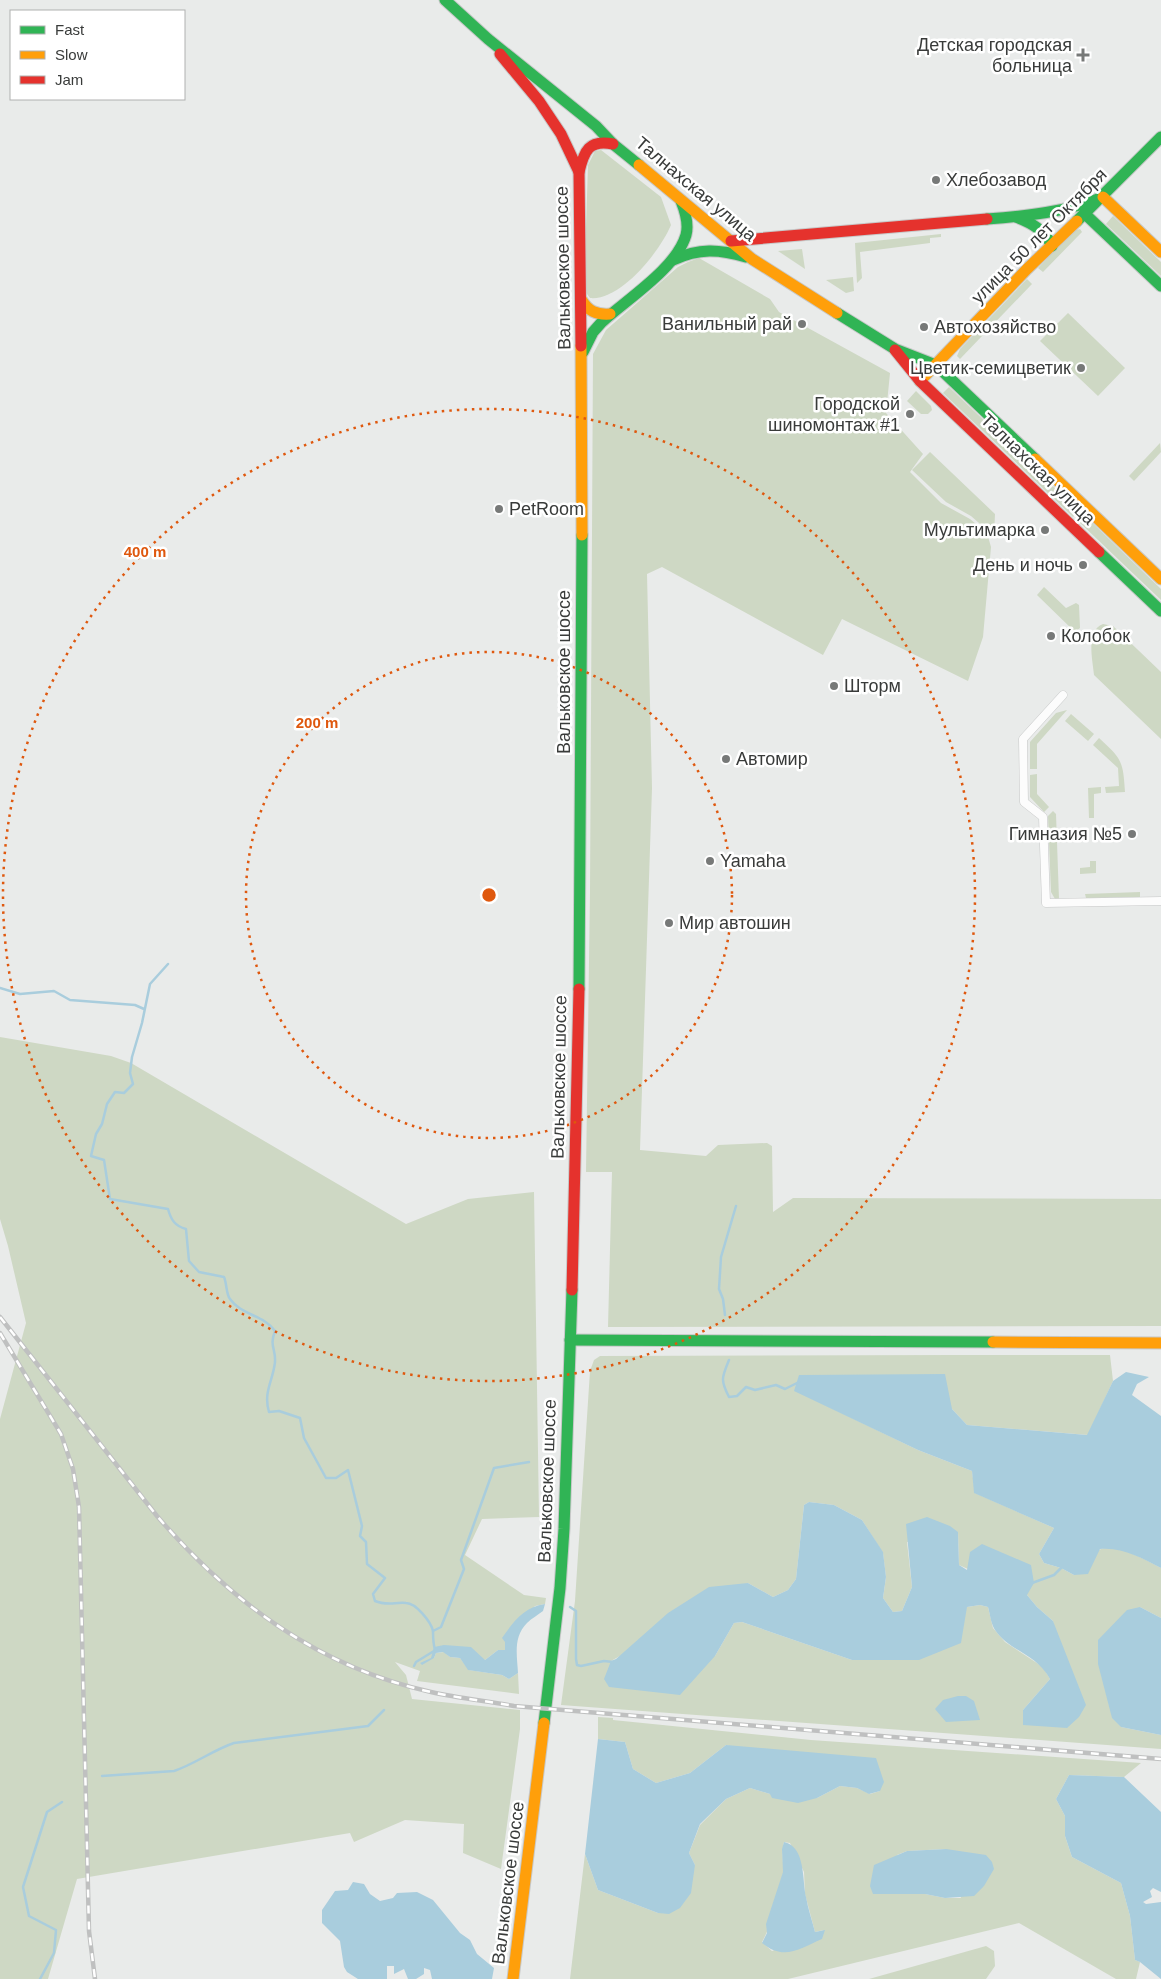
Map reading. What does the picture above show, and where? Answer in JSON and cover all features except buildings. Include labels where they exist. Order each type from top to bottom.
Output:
[{"type":"main road","points":[[445,0],[488,39]]},
{"type":"main road","name":"Талнахская улица","points":[[488,39],[517,61],[752,259],[895,349],[936,365],[1161,579]]},
{"type":"main road","name":"Вальковское шоссе","points":[[488,39],[539,101],[561,134],[579,172]]},
{"type":"main road","name":"улица 50 лет Октября","points":[[920,381],[1161,137]]},
{"type":"main road","name":"Вальковское шоссе","points":[[513,1979],[561,1579],[570,1340],[577,1086],[582,557],[582,356],[579,172],[584,154],[588,148],[599,142],[610,140]]},
{"type":"main road","points":[[732,241],[1015,217],[1081,206],[1103,197],[1161,252]]},
{"type":"main road","points":[[582,356],[593,332],[610,314],[671,261],[682,246],[687,225],[686,214],[680,199]]},
{"type":"main road","points":[[1085,214],[1161,286]]},
{"type":"main road","points":[[1015,217],[1041,228],[1048,236],[1052,246]]},
{"type":"main road","points":[[671,261],[688,253],[710,249],[724,250],[752,259]]},
{"type":"main road","points":[[581,297],[588,309],[597,315],[610,314]]},
{"type":"main road","name":"Талнахская улица","points":[[895,349],[920,381],[1161,611]]},
{"type":"main road","points":[[570,1340],[1161,1343]]},
{"type":"street","points":[[1063,696],[1022,739],[1024,802],[1043,817],[1046,903],[1161,901]]},
{"type":"green space","points":[[601,150],[661,197],[671,225],[666,236],[649,260],[626,283],[614,292],[602,297],[590,298],[584,290],[588,165],[595,151]]},
{"type":"green space","points":[[1113,216],[1161,262],[1161,276],[1106,224]]},
{"type":"green space","points":[[1080,229],[1082,232],[1043,272],[1038,268],[1073,231]]},
{"type":"green space","points":[[941,234],[941,237],[930,238],[930,243],[860,252],[862,278],[857,283],[855,243]]},
{"type":"green space","points":[[802,249],[805,269],[778,251]]},
{"type":"green space","points":[[699,258],[770,299],[779,312],[890,373],[886,413],[923,454],[910,472],[941,503],[970,519],[987,533],[991,547],[983,637],[968,681],[842,619],[823,655],[662,567],[647,574],[652,788],[640,1150],[706,1156],[718,1145],[767,1143],[772,1146],[773,1212],[793,1198],[1161,1199],[1161,1326],[608,1327],[612,1172],[586,1172],[590,892],[593,354],[606,330],[678,267]]},
{"type":"green space","points":[[853,277],[854,291],[846,293],[826,280]]},
{"type":"green space","points":[[1027,279],[1032,284],[960,359],[957,356],[960,349]]},
{"type":"green space","name":"Цветик-семицветик","points":[[1068,313],[1125,368],[1098,396],[1040,341]]},
{"type":"green space","points":[[949,387],[1079,511],[1073,517],[943,393]]},
{"type":"green space","points":[[916,391],[931,406],[932,410],[928,414],[921,414],[907,401]]},
{"type":"green space","points":[[1160,443],[1161,452],[1134,481],[1129,476]]},
{"type":"green space","points":[[930,452],[995,514],[994,536],[971,516],[946,502],[912,470]]},
{"type":"green space","points":[[1083,514],[1161,589],[1161,600],[1077,520]]},
{"type":"green space","points":[[1044,587],[1066,608],[1076,603],[1079,605],[1080,628],[1075,632],[1037,595]]},
{"type":"green space","points":[[1103,624],[1113,626],[1161,672],[1161,739],[1094,675],[1092,639],[1097,628]]},
{"type":"green space","points":[[1067,710],[1037,744],[1037,769],[1030,769],[1030,742],[1056,713]]},
{"type":"green space","points":[[1071,714],[1094,734],[1088,741],[1065,721]]},
{"type":"green space","points":[[1099,738],[1120,761],[1125,792],[1106,793],[1105,787],[1119,786],[1118,768],[1093,745]]},
{"type":"green space","points":[[1037,774],[1037,794],[1049,807],[1044,812],[1030,797],[1030,775]]},
{"type":"green space","points":[[1101,787],[1101,793],[1094,794],[1094,818],[1089,818],[1088,788]]},
{"type":"green space","points":[[1053,811],[1056,814],[1059,899],[1055,899],[1051,892],[1048,816]]},
{"type":"green space","points":[[1090,861],[1096,861],[1096,873],[1080,874],[1080,868],[1090,867]]},
{"type":"green space","points":[[1140,892],[1140,897],[1086,898],[1085,894]]},
{"type":"green space","points":[[0,1037],[111,1056],[131,1063],[406,1224],[468,1199],[534,1192],[539,1517],[482,1519],[465,1555],[524,1595],[546,1598],[545,1604],[535,1606],[505,1642],[505,1650],[498,1650],[485,1660],[435,1647],[434,1658],[436,1653],[444,1652],[450,1657],[460,1658],[469,1670],[502,1675],[509,1679],[518,1673],[519,1694],[417,1681],[420,1671],[395,1662],[406,1675],[412,1699],[520,1710],[520,1729],[501,1869],[463,1853],[464,1824],[405,1820],[354,1842],[350,1833],[77,1879],[48,1979],[0,1979],[0,1419],[26,1323],[0,1219]]},
{"type":"green space","points":[[1110,1355],[1113,1381],[1088,1435],[967,1425],[952,1409],[794,1390],[918,1450],[972,1471],[975,1493],[1054,1528],[1039,1554],[1044,1563],[1061,1568],[1074,1575],[1099,1550],[1113,1548],[1131,1553],[1161,1568],[1161,1618],[1140,1607],[1121,1727],[1161,1735],[1161,1749],[561,1705],[575,1601],[590,1371],[594,1360],[600,1356]],"holes":[[[809,1502],[834,1505],[862,1520],[883,1553],[886,1577],[883,1598],[893,1612],[902,1611],[912,1587],[907,1542],[958,1532],[959,1565],[1027,1595],[1053,1621],[1067,1728],[1023,1710],[1050,1679],[1043,1667],[1005,1642],[993,1628],[988,1607],[980,1605],[967,1607],[852,1660],[742,1622],[734,1623],[715,1656],[611,1661],[748,1583],[773,1597],[788,1590],[796,1579],[804,1505]]]},
{"type":"green space","points":[[598,1717],[811,1740],[1141,1763],[1124,1777],[1069,1775],[1056,1799],[1065,1816],[1065,1836],[1072,1857],[1121,1883],[1130,1916],[1135,1960],[1140,1962],[1136,1979],[1116,1979],[1019,1923],[788,1979],[570,1979],[585,1854],[598,1890],[658,1913],[695,1865],[689,1853],[700,1825],[726,1799],[750,1788],[770,1794],[817,1798],[840,1786],[857,1788],[870,1794],[880,1791],[726,1745],[690,1773],[656,1783],[633,1769],[625,1742],[598,1739]],"holes":[[[784,1842],[790,1843],[804,1872],[805,1894],[815,1932],[824,1930],[772,1951],[762,1942],[772,1918],[783,1874]],[[946,1849],[961,1898],[945,1898],[925,1894],[893,1894],[897,1855],[907,1851]]]},
{"type":"green space","points":[[986,1946],[994,1951],[995,1966],[986,1979],[869,1979]]},
{"type":"water","points":[[1126,1372],[1149,1377],[1137,1384],[1132,1395],[1161,1416],[1161,1568],[1124,1551],[1100,1549],[1088,1574],[1074,1575],[1061,1568],[1044,1563],[1039,1554],[1054,1528],[974,1493],[972,1471],[918,1450],[794,1391],[799,1375],[945,1374],[952,1409],[967,1425],[1087,1435],[1113,1381]]},
{"type":"water","points":[[809,1502],[834,1505],[862,1520],[883,1552],[886,1577],[883,1598],[893,1612],[902,1611],[912,1587],[906,1524],[927,1517],[950,1526],[958,1532],[959,1565],[967,1570],[970,1552],[982,1544],[1031,1565],[1034,1583],[1027,1595],[1053,1621],[1086,1705],[1079,1717],[1067,1728],[1023,1725],[1023,1710],[1050,1679],[1038,1663],[1001,1637],[994,1628],[988,1607],[980,1605],[967,1607],[961,1643],[919,1660],[852,1660],[742,1622],[734,1623],[715,1656],[680,1695],[609,1687],[604,1679],[611,1661],[616,1659],[668,1613],[709,1587],[748,1583],[773,1597],[788,1590],[796,1579],[804,1505]]},
{"type":"water","points":[[545,1604],[543,1611],[527,1623],[520,1634],[517,1646],[518,1673],[509,1679],[502,1675],[468,1670],[460,1658],[450,1657],[443,1652],[436,1653],[434,1658],[422,1665],[420,1663],[431,1658],[434,1647],[444,1645],[471,1647],[485,1660],[498,1650],[505,1650],[505,1642],[502,1638],[520,1616],[531,1608]]},
{"type":"water","points":[[1140,1607],[1161,1618],[1161,1735],[1121,1727],[1112,1718],[1098,1664],[1098,1640],[1127,1610]]},
{"type":"water","points":[[966,1696],[974,1701],[980,1720],[946,1722],[935,1709],[943,1700]]},
{"type":"water","points":[[598,1739],[625,1742],[633,1769],[656,1783],[690,1773],[726,1745],[876,1758],[884,1782],[880,1791],[869,1794],[857,1788],[840,1786],[817,1798],[798,1803],[772,1798],[770,1794],[750,1788],[726,1799],[700,1824],[689,1853],[695,1865],[691,1893],[680,1908],[669,1914],[658,1913],[598,1890],[585,1854]]},
{"type":"water","points":[[1069,1775],[1124,1777],[1161,1812],[1161,1892],[1153,1888],[1150,1891],[1152,1897],[1143,1902],[1146,1904],[1161,1902],[1161,1979],[1135,1960],[1130,1916],[1121,1883],[1072,1857],[1065,1836],[1065,1816],[1056,1799]]},
{"type":"water","points":[[784,1842],[791,1845],[800,1857],[807,1901],[815,1932],[825,1930],[822,1939],[792,1952],[777,1951],[762,1943],[767,1933],[766,1924],[783,1872],[782,1849]]},
{"type":"water","points":[[946,1849],[986,1855],[992,1862],[994,1869],[984,1886],[974,1896],[945,1898],[925,1894],[873,1894],[870,1886],[874,1865],[907,1851]]},
{"type":"water","points":[[353,1882],[364,1884],[370,1894],[380,1901],[393,1898],[397,1893],[417,1892],[433,1900],[460,1933],[470,1940],[477,1954],[494,1968],[492,1979],[432,1979],[430,1970],[424,1968],[424,1974],[416,1979],[408,1979],[404,1969],[394,1974],[394,1966],[387,1966],[387,1979],[358,1979],[347,1972],[344,1967],[340,1941],[322,1923],[322,1910],[335,1891],[348,1890]]},
{"type":"waterway","points":[[168,964],[150,984],[142,1023],[132,1057],[130,1073],[133,1084],[124,1093],[115,1092],[107,1104],[102,1124],[96,1134],[91,1156],[104,1160],[110,1199],[168,1209],[174,1222],[186,1229],[189,1261],[199,1272],[224,1277],[229,1297],[235,1304],[246,1312],[265,1321],[275,1331],[273,1341],[275,1362],[267,1398],[269,1412],[279,1411],[300,1418],[304,1438],[326,1478],[336,1478],[348,1470],[362,1526],[360,1536],[366,1542],[367,1564],[385,1578],[373,1594],[375,1601],[387,1604],[406,1603],[418,1609],[432,1627],[435,1650]]},
{"type":"waterway","points":[[0,988],[20,994],[54,991],[70,1000],[135,1005],[144,1009]]},
{"type":"waterway","points":[[725,1315],[723,1299],[719,1289],[721,1257],[736,1206]]},
{"type":"waterway","points":[[729,1360],[723,1378],[729,1397],[737,1396],[746,1387],[755,1390],[776,1385],[785,1389],[799,1382]]},
{"type":"waterway","points":[[433,1631],[441,1627],[464,1569],[461,1560],[494,1468],[529,1462]]},
{"type":"waterway","points":[[1032,1583],[1054,1575],[1062,1567]]},
{"type":"waterway","points":[[570,1607],[576,1611],[577,1665],[581,1666],[604,1661],[613,1662]]},
{"type":"waterway","points":[[414,1666],[416,1662],[434,1651]]},
{"type":"waterway","points":[[102,1776],[174,1771],[234,1743],[368,1726],[384,1710]]},
{"type":"waterway","points":[[40,1979],[54,1953],[56,1930],[29,1916],[23,1887],[47,1812],[62,1802]]},
{"type":"railway","points":[[0,1317],[157,1516],[215,1576],[246,1603],[279,1627],[314,1648],[351,1666],[390,1681],[431,1692],[514,1706],[1161,1759]]},
{"type":"railway","points":[[0,1333],[61,1434],[73,1469],[79,1507],[89,1931],[95,1979]]},
{"type":"traffic: fast","points":[[445,0],[488,39],[596,126],[613,144],[639,165]]},
{"type":"traffic: fast","points":[[1077,221],[1161,137]]},
{"type":"traffic: fast","points":[[987,219],[1061,210],[1103,197]]},
{"type":"traffic: fast","points":[[583,352],[593,332],[601,323],[650,283],[681,248],[687,226],[681,201]]},
{"type":"traffic: fast","points":[[1085,214],[1161,286]]},
{"type":"traffic: fast","points":[[1016,217],[1037,228],[1052,246]]},
{"type":"traffic: fast","points":[[673,260],[692,253],[709,251],[727,252],[746,257]]},
{"type":"traffic: fast","points":[[837,313],[895,349],[936,365],[1035,459]]},
{"type":"traffic: fast","points":[[579,989],[582,535]]},
{"type":"traffic: fast","points":[[1099,552],[1161,611]]},
{"type":"traffic: fast","points":[[544,1723],[560,1588],[564,1529],[572,1290]]},
{"type":"traffic: fast","points":[[570,1340],[993,1342]]},
{"type":"traffic: slow","points":[[639,165],[752,259],[837,313]]},
{"type":"traffic: slow","points":[[1103,197],[1161,252]]},
{"type":"traffic: slow","points":[[920,381],[1027,269],[1077,221]]},
{"type":"traffic: slow","points":[[581,299],[593,311],[601,314],[610,314]]},
{"type":"traffic: slow","points":[[581,346],[582,535]]},
{"type":"traffic: slow","points":[[1035,459],[1161,579]]},
{"type":"traffic: slow","points":[[993,1342],[1161,1343]]},
{"type":"traffic: slow","points":[[513,1979],[544,1723]]},
{"type":"traffic: jam","points":[[500,54],[539,101],[561,134],[579,172]]},
{"type":"traffic: jam","points":[[581,346],[579,172],[583,158],[589,148],[598,143],[613,144]]},
{"type":"traffic: jam","points":[[731,241],[987,219]]},
{"type":"traffic: jam","points":[[895,350],[920,381],[1099,552]]},
{"type":"traffic: jam","points":[[572,1290],[579,989]]},
{"type":"place","name":"Детская городская больница","points":[[1083,55]]},
{"type":"place","name":"Хлебозавод","points":[[936,180]]},
{"type":"place","name":"Ванильный рай","points":[[802,324]]},
{"type":"place","name":"Автохозяйство","points":[[924,327]]},
{"type":"place","name":"Цветик-семицветик","points":[[1081,368]]},
{"type":"place","name":"Городской шиномонтаж #1","points":[[910,414]]},
{"type":"place","name":"PetRoom","points":[[499,509]]},
{"type":"place","name":"Мультимарка","points":[[1045,530]]},
{"type":"place","name":"День и ночь","points":[[1083,565]]},
{"type":"place","name":"Колобок","points":[[1051,636]]},
{"type":"place","name":"Шторм","points":[[834,686]]},
{"type":"place","name":"Автомир","points":[[726,759]]},
{"type":"place","name":"Гимназия №5","points":[[1132,834]]},
{"type":"place","name":"Yamaha","points":[[710,861]]},
{"type":"place","name":"Мир автошин","points":[[669,923]]}]
